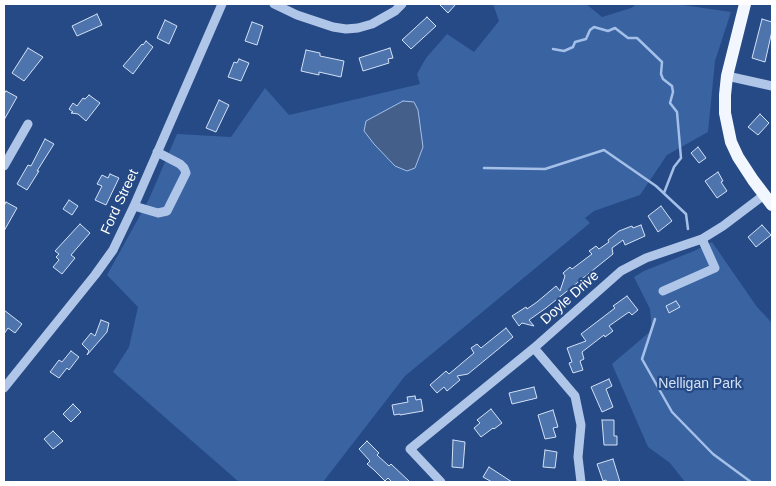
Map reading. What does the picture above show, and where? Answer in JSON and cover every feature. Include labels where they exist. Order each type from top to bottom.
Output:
[{"type":"main road","points":[[745,4],[728,76],[725,113],[732,142],[744,168],[768,200]]},
{"type":"street","name":"Ford Street","points":[[4,388],[100,268],[116,243],[222,4]]},
{"type":"street","points":[[274,4],[297,15],[333,27],[346,29],[372,24],[395,11],[402,4]]},
{"type":"street","points":[[728,76],[772,86]]},
{"type":"street","points":[[4,166],[28,124]]},
{"type":"street","points":[[134,206],[158,213],[167,210],[186,173],[180,164],[157,152]]},
{"type":"street","name":"Doyle Drive","points":[[441,482],[410,449],[534,348],[621,270],[646,258],[702,239],[768,200]]},
{"type":"street","points":[[663,291],[715,268],[702,239]]},
{"type":"street","points":[[534,348],[574,396],[581,425],[578,457],[581,482]]},
{"type":"green space","points":[[493,4],[586,4],[602,17],[631,8],[637,4],[676,4],[731,12],[715,61],[708,132],[667,155],[640,195],[594,211],[585,218],[590,223],[405,376],[323,482],[239,482],[113,372],[129,347],[138,307],[107,275],[149,199],[177,134],[231,137],[265,88],[289,115],[420,84],[417,74],[426,58],[447,34],[474,52],[499,21]]},
{"type":"green space","name":"Nelligan Park","points":[[712,242],[757,307],[772,323],[772,482],[685,482],[670,463],[648,447],[612,364],[652,330],[650,309],[634,277]]},
{"type":"shaded area","points":[[403,101],[414,102],[418,110],[423,147],[415,168],[407,171],[395,166],[364,131],[366,121]]},
{"type":"building","points":[[439,4],[456,4],[448,13]]},
{"type":"building","points":[[97,14],[102,25],[77,36],[72,26]]},
{"type":"building","points":[[427,17],[436,26],[411,49],[402,40]]},
{"type":"building","points":[[762,19],[772,22],[772,31],[765,62],[752,58]]},
{"type":"building","points":[[165,20],[177,26],[169,44],[157,38]]},
{"type":"building","points":[[252,22],[263,26],[257,45],[245,41]]},
{"type":"building","points":[[146,41],[153,47],[133,74],[123,66]]},
{"type":"building","points":[[28,48],[43,57],[24,81],[12,73]]},
{"type":"building","points":[[390,48],[393,58],[388,59],[389,63],[363,71],[359,58]]},
{"type":"building","points":[[306,50],[320,53],[320,56],[344,61],[341,77],[319,72],[319,75],[301,71]]},
{"type":"building","points":[[239,59],[249,63],[241,81],[228,77],[234,62],[237,63]]},
{"type":"building","points":[[6,91],[17,97],[4,120],[4,94]]},
{"type":"building","points":[[89,95],[100,103],[86,121],[78,114],[71,113],[73,112],[69,109],[73,103],[77,106],[83,98],[85,99]]},
{"type":"building","points":[[219,100],[229,105],[216,132],[206,128]]},
{"type":"building","points":[[760,114],[769,123],[758,135],[748,127]]},
{"type":"building","points":[[45,139],[54,144],[27,190],[17,184],[28,165],[31,166]]},
{"type":"building","points":[[698,147],[706,158],[699,163],[691,153]]},
{"type":"building","points":[[718,172],[723,181],[721,182],[727,191],[717,198],[705,181]]},
{"type":"building","points":[[110,174],[119,178],[106,205],[95,200],[102,186],[97,184],[102,175],[108,178]]},
{"type":"building","points":[[69,200],[78,206],[72,215],[63,209]]},
{"type":"building","points":[[6,202],[17,208],[4,231],[4,206]]},
{"type":"building","points":[[661,206],[672,221],[658,232],[648,216]]},
{"type":"building","points":[[80,224],[90,233],[71,255],[75,258],[62,274],[53,267],[59,260],[56,257],[59,254],[55,251]]},
{"type":"building","points":[[641,225],[645,236],[625,245],[623,240],[612,248],[613,254],[529,320],[534,326],[522,323],[519,326],[512,316],[526,307],[527,309],[556,286],[560,291],[565,276],[563,273],[570,267],[572,269],[592,254],[589,251],[596,246],[599,249],[619,231]]},
{"type":"building","points":[[762,225],[771,235],[756,247],[748,237]]},
{"type":"building","points":[[627,296],[638,310],[632,315],[629,312],[609,326],[613,331],[605,337],[604,335],[582,352],[584,359],[580,361],[583,370],[573,373],[569,363],[572,362],[567,348],[586,341],[581,334],[615,308],[613,306]]},
{"type":"building","points":[[676,301],[680,307],[669,313],[666,306]]},
{"type":"building","points":[[4,310],[22,324],[15,333],[8,328],[4,334]]},
{"type":"building","points":[[101,320],[109,323],[107,332],[87,355],[89,351],[82,344],[91,333],[95,336]]},
{"type":"building","points":[[506,328],[513,337],[468,374],[457,376],[460,380],[447,391],[444,387],[437,393],[430,385],[446,371],[449,374],[474,353],[471,348],[477,344],[481,348]]},
{"type":"building","points":[[71,351],[79,357],[69,370],[67,368],[59,378],[50,372],[59,360],[62,362]]},
{"type":"building","points":[[609,379],[612,386],[606,389],[613,407],[602,412],[591,387]]},
{"type":"building","points":[[534,387],[537,398],[512,404],[509,393]]},
{"type":"building","points":[[415,396],[416,400],[421,399],[423,411],[394,415],[392,405],[408,402],[407,397]]},
{"type":"building","points":[[73,404],[81,412],[71,422],[63,414]]},
{"type":"building","points":[[491,409],[502,423],[481,437],[474,428],[480,423],[477,420]]},
{"type":"building","points":[[553,410],[558,427],[553,428],[556,437],[545,439],[538,415]]},
{"type":"building","points":[[602,420],[614,420],[614,436],[617,436],[617,445],[604,445]]},
{"type":"building","points":[[53,431],[63,441],[53,449],[44,439]]},
{"type":"building","points":[[453,440],[465,442],[463,468],[452,467]]},
{"type":"building","points":[[367,441],[379,453],[377,455],[389,466],[391,464],[410,482],[392,482],[388,478],[385,481],[367,464],[370,461],[359,449]]},
{"type":"building","points":[[545,450],[557,452],[555,468],[543,467]]},
{"type":"building","points":[[613,459],[620,482],[603,481],[597,464]]},
{"type":"building","points":[[489,467],[512,482],[492,482],[483,477]]},
{"type":"waterway","points":[[553,49],[564,51],[573,47],[575,42],[586,39],[590,30],[594,27],[608,31],[615,28],[628,38],[637,38],[662,62],[661,74],[663,79],[672,86],[673,92],[670,103],[677,112],[681,158],[674,167],[664,193]]},
{"type":"waterway","points":[[484,168],[545,169],[604,150],[656,186],[686,214],[688,229]]},
{"type":"waterway","points":[[655,319],[642,359],[672,412],[713,454],[751,482]]}]
